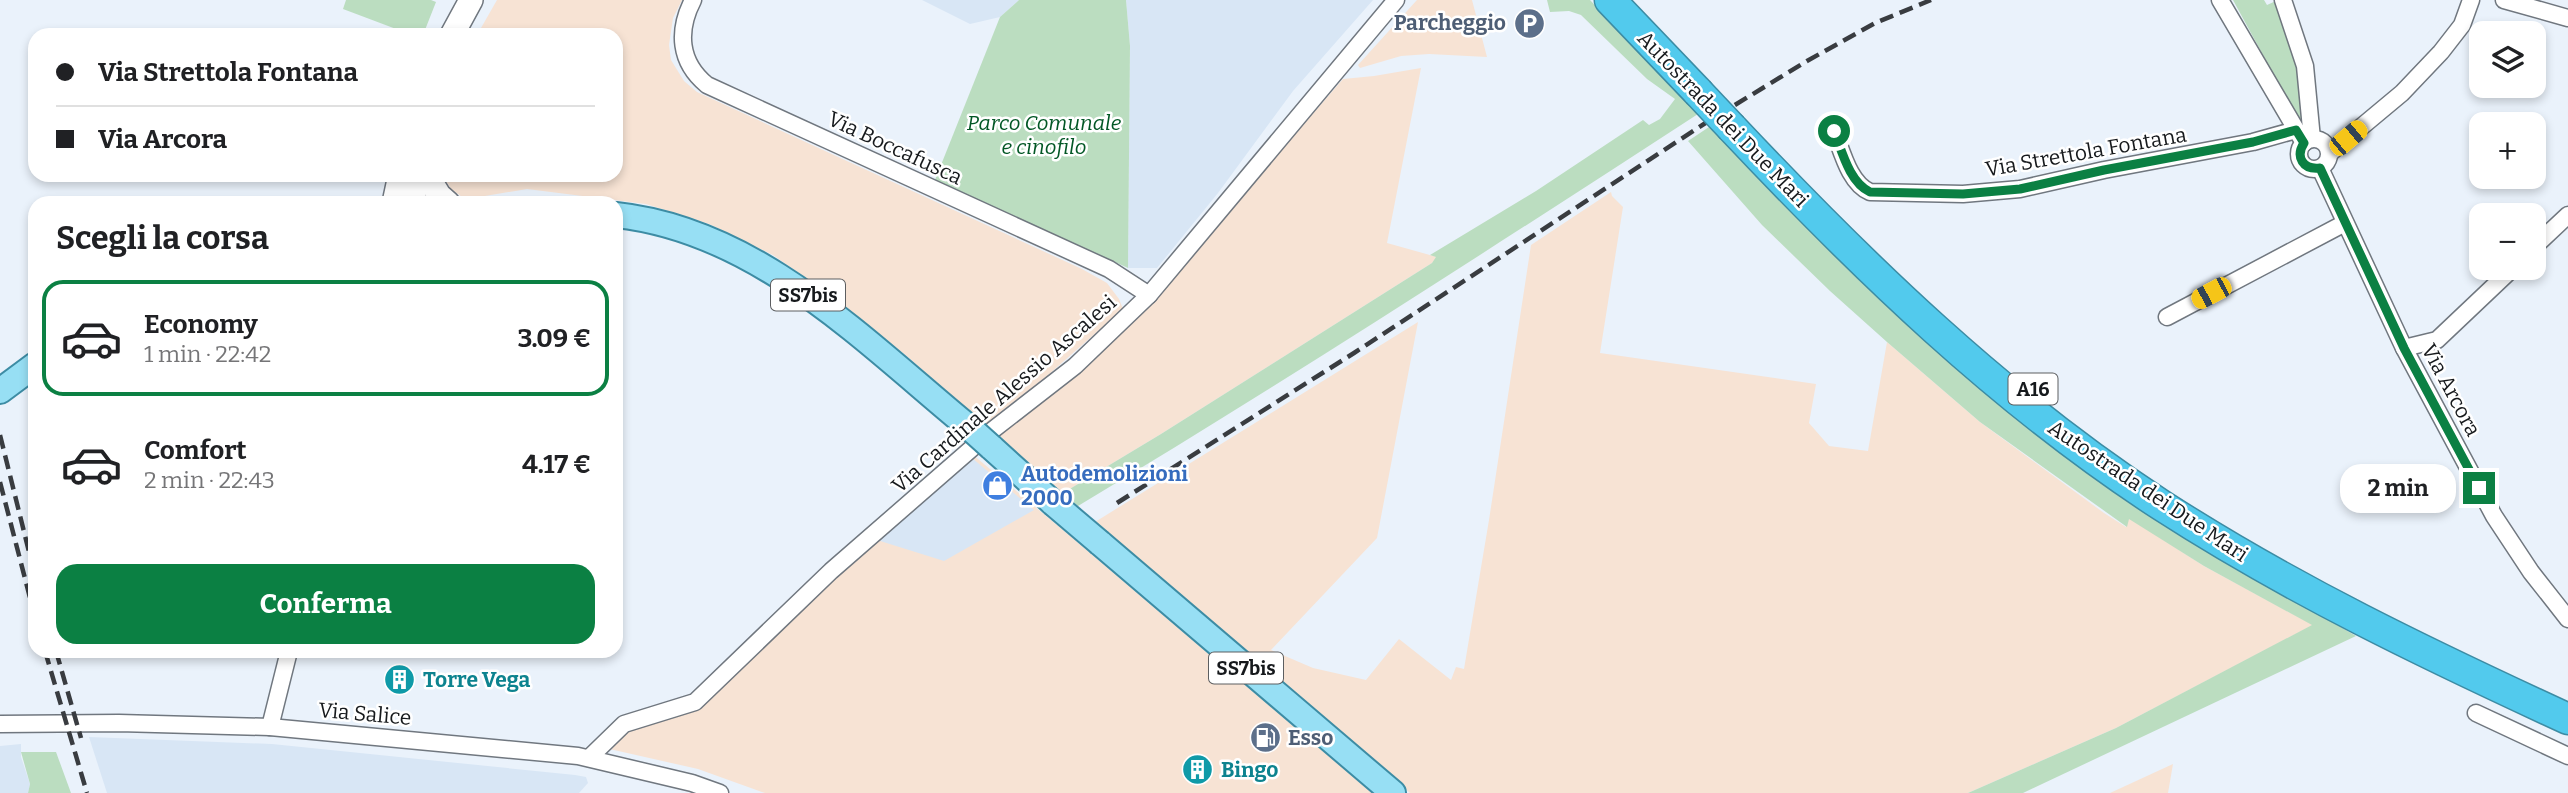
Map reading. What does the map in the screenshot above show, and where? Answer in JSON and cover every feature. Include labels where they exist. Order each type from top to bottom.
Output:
[{"type":"highway","name":"Autostrada dei Due Mari","points":[[1610,0],[1706,88],[1868,269],[1932,328],[2038,415],[2159,503],[2287,582],[2355,608],[2568,719]]},
{"type":"highway","name":"Autostrada dei Due Mari","points":[[1635,0],[1706,88]]},
{"type":"highway","name":"Autostrada dei Due Mari","points":[[2417,639],[2568,699]]},
{"type":"main road","points":[[456,28],[471,0]]},
{"type":"main road","name":"SS7bis","points":[[623,216],[690,231],[724,245],[802,290],[971,429],[1053,503],[1393,793]]},
{"type":"main road","points":[[0,391],[28,370]]},
{"type":"street","name":"Via Boccafusca","points":[[693,0],[686,15],[682,42],[684,57],[696,76],[707,85],[1109,269],[1149,295]]},
{"type":"street","name":"Via Cardinale Alessio Ascalesi","points":[[589,758],[624,724],[695,702],[831,571],[994,429],[1075,366],[1149,295],[1396,0]]},
{"type":"street","name":"Via Arcora","points":[[2220,0],[2304,137],[2322,141],[2330,153]]},
{"type":"street","points":[[2283,0],[2305,66],[2304,137]]},
{"type":"street","points":[[2320,168],[2327,162],[2330,153],[2402,93],[2441,52],[2462,25],[2471,0]]},
{"type":"street","points":[[2504,0],[2568,18]]},
{"type":"street","name":"Via Strettola Fontana","points":[[1834,131],[1852,174],[1863,189],[1870,192],[1963,194],[2020,189],[2253,142],[2304,137]]},
{"type":"street","name":"Via Arcora","points":[[2304,137],[2299,152],[2302,162],[2309,168],[2320,168],[2404,348],[2494,516],[2531,572],[2568,619]]},
{"type":"street","points":[[2546,236],[2568,215]]},
{"type":"street","points":[[2167,317],[2345,223]]},
{"type":"street","points":[[2404,348],[2437,340],[2500,280]]},
{"type":"street","points":[[271,726],[287,658]]},
{"type":"street","points":[[2476,713],[2568,756]]},
{"type":"street","name":"Via Salice","points":[[0,723],[271,726],[589,758],[692,783],[720,793]]},
{"type":"shaded area","points":[[497,0],[682,0],[673,18],[669,45],[671,60],[684,81],[697,92],[1082,269],[1107,283],[1123,309],[1047,376],[984,425],[908,357],[837,300],[773,255],[709,224],[646,204],[623,201],[623,196],[583,196],[527,189],[485,196],[461,196],[446,182],[623,182],[623,28],[481,28]]},
{"type":"shaded area","points":[[922,0],[1019,0],[1000,17],[970,24]]},
{"type":"shaded area","points":[[1126,0],[1373,0],[1293,91],[1218,193],[1157,268],[1128,268],[1130,46]]},
{"type":"shaded area","points":[[1417,0],[1472,0],[1487,57],[1429,54],[1401,56],[1360,68],[1358,65]]},
{"type":"shaded area","points":[[1421,68],[1387,243],[1437,257],[1432,263],[1063,493],[996,435],[1077,375],[1136,317],[1343,79]]},
{"type":"shaded area","points":[[1611,192],[1623,207],[1600,353],[1816,384],[1809,423],[1829,446],[1868,451],[1887,342],[1980,422],[2104,513],[2126,527],[2129,518],[2204,566],[2313,625],[2116,728],[1968,793],[1410,793],[1095,522],[1418,322],[1377,538],[1271,650],[1313,668],[1366,680],[1399,639],[1451,680],[1456,667],[1464,669],[1531,245]]},
{"type":"shaded area","points":[[972,454],[1372,793],[765,793],[698,769],[605,748],[626,728],[696,706],[834,574]]},
{"type":"shaded area","points":[[972,458],[1034,510],[944,561],[877,540]]},
{"type":"shaded area","points":[[89,737],[272,744],[575,775],[586,777],[588,783],[579,793],[107,793]]},
{"type":"shaded area","points":[[21,744],[21,757],[30,784],[28,793],[0,793],[0,746]]},
{"type":"shaded area","points":[[2173,764],[2168,793],[2110,793]]},
{"type":"green space","points":[[346,0],[436,2],[426,28],[393,28],[343,9]]},
{"type":"green space","name":"Parco Comunale e cinofilo","points":[[1019,0],[1126,0],[1130,46],[1128,268],[935,180],[1000,17]]},
{"type":"green space","points":[[1547,0],[1590,0],[1698,114],[1312,362],[1078,506],[1063,493],[1432,263],[1436,257],[1430,255],[1536,191],[1643,120],[1649,125],[1660,119],[1675,99],[1647,79],[1581,15],[1569,11],[1550,12]]},
{"type":"green space","points":[[2233,0],[2264,0],[2267,5],[2278,0],[2299,64],[2304,124],[2301,125]]},
{"type":"green space","points":[[1709,127],[1819,239],[2215,554],[2356,636],[2023,793],[1968,793],[2116,728],[2312,625],[2204,566],[2129,519],[2127,527],[1980,422],[1830,291],[1762,225],[1688,141]]},
{"type":"green space","points":[[21,752],[56,752],[71,793],[28,793],[30,784]]},
{"type":"railway","points":[[1117,503],[1354,353],[1707,122],[1875,23],[1931,0]]},
{"type":"railway","points":[[0,435],[28,548]]},
{"type":"railway","points":[[0,482],[28,590]]},
{"type":"railway","points":[[47,658],[87,793]]},
{"type":"railway","points":[[58,658],[81,738]]},
{"type":"place","name":"Parcheggio","points":[[1529,23]]},
{"type":"place","name":"Autodemolizioni 2000","points":[[998,486]]},
{"type":"place","name":"Torre Vega","points":[[400,680]]},
{"type":"place","name":"Esso","points":[[1265,738]]},
{"type":"place","name":"Bingo","points":[[1198,770]]},
{"type":"route","points":[[1834,131],[1852,174],[1863,189],[1870,192],[1963,194],[2020,189],[2253,142],[2296,130],[2304,143],[2299,152],[2302,162],[2309,168],[2320,168],[2404,348],[2479,488]]}]
